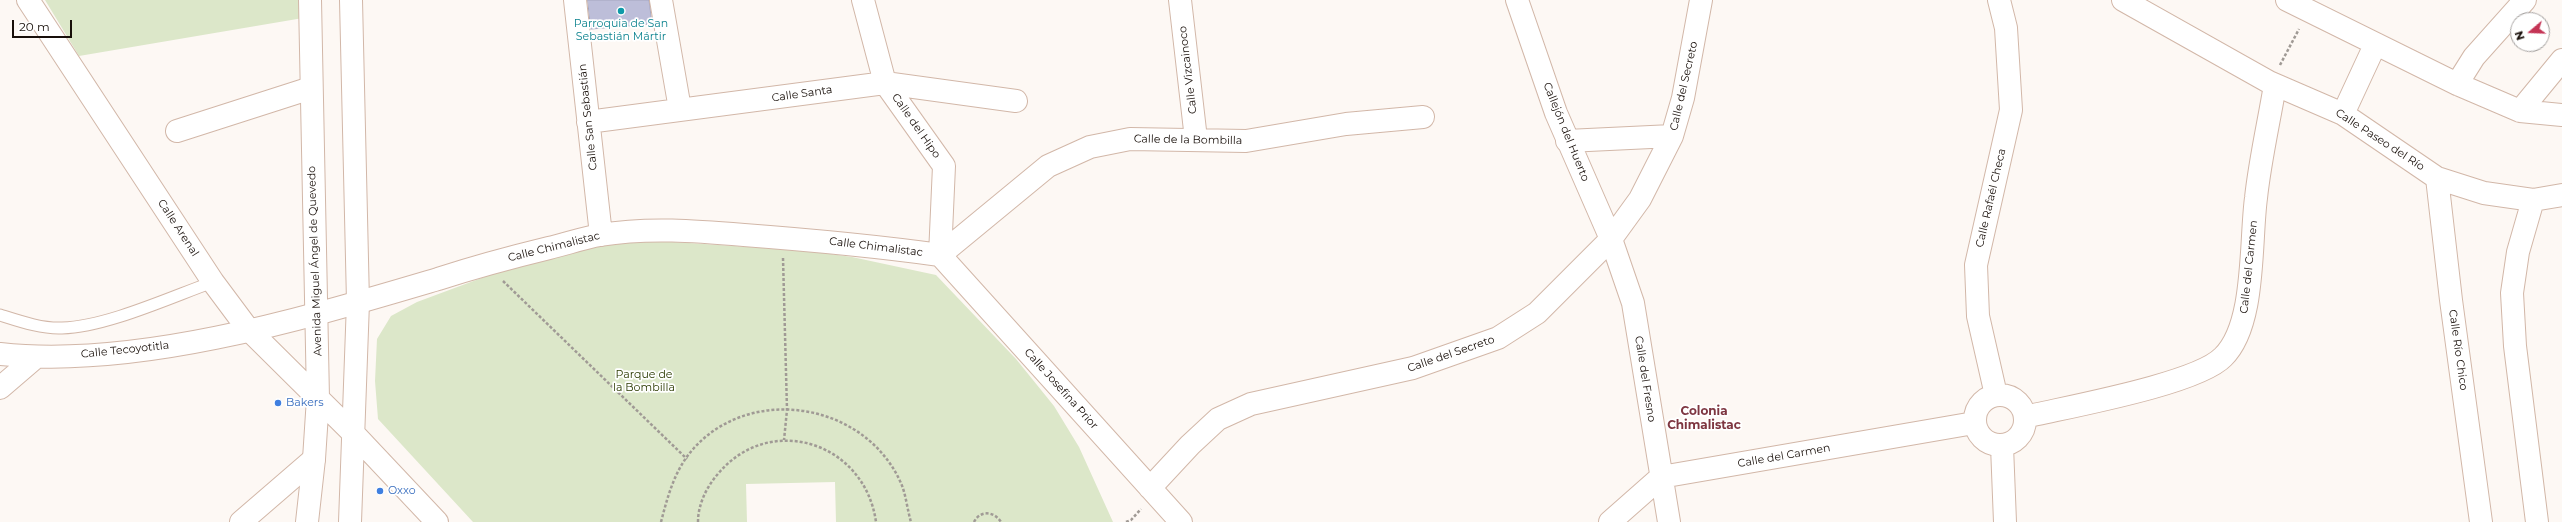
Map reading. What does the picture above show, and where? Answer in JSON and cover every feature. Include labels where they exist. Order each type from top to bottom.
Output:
[{"type":"street","name":"Calle Arenal","points":[[28,0],[214,282],[248,329],[355,435],[437,522]]},
{"type":"street","name":"Avenida Miguel Ángel de Quevedo","points":[[307,522],[314,459],[318,398],[310,0]]},
{"type":"street","points":[[350,522],[355,435],[358,302],[351,0]]},
{"type":"street","name":"Calle San Sebastián","points":[[575,0],[601,235]]},
{"type":"street","points":[[661,0],[680,109]]},
{"type":"street","name":"Calle del Hipo","points":[[863,0],[885,82],[944,166],[940,256]]},
{"type":"street","name":"Calle Vizcainoco","points":[[1180,0],[1196,139]]},
{"type":"street","name":"Callejón del Huerto","points":[[1517,0],[1556,113],[1611,239]]},
{"type":"street","name":"Calle del Secreto","points":[[1150,488],[1190,445],[1218,419],[1251,404],[1413,368],[1498,338],[1537,313],[1611,239],[1640,199],[1672,136],[1683,98],[1701,0]]},
{"type":"street","name":"Calle Rafaél Checa","points":[[1996,395],[1978,316],[1976,265],[2011,110],[2006,28],[1999,0]]},
{"type":"street","name":"Calle Paseo del Río","points":[[2123,0],[2275,84],[2343,114],[2437,178],[2484,193],[2532,200],[2562,195]]},
{"type":"street","points":[[2288,0],[2457,84],[2520,111],[2562,115]]},
{"type":"street","points":[[2457,84],[2474,57],[2525,0]]},
{"type":"street","points":[[2343,114],[2375,44]]},
{"type":"street","points":[[2520,111],[2562,60]]},
{"type":"street","name":"Calle Santa","points":[[588,122],[885,82],[1016,101]]},
{"type":"street","name":"Calle del Carmen","points":[[2025,416],[2174,381],[2203,370],[2223,358],[2236,342],[2246,313],[2256,197],[2275,84]]},
{"type":"street","points":[[177,131],[311,88]]},
{"type":"street","name":"Calle de la Bombilla","points":[[940,256],[1048,166],[1090,147],[1130,139],[1246,141],[1346,124],[1423,117]]},
{"type":"street","points":[[1568,141],[1672,136]]},
{"type":"street","name":"Calle Río Chico","points":[[2437,178],[2451,300],[2482,522]]},
{"type":"street","points":[[2532,200],[2518,252],[2512,293],[2515,346],[2537,522]]},
{"type":"street","name":"Calle Chimalistac","points":[[248,329],[317,313],[489,263],[601,235],[655,229],[847,242],[940,256]]},
{"type":"street","name":"Calle del Fresno","points":[[1611,239],[1633,303],[1669,522]]},
{"type":"street","name":"Calle Josefina Prior","points":[[940,256],[1181,522]]},
{"type":"street","name":"Calle Tecoyotitla","points":[[0,354],[35,358],[143,350],[248,329]]},
{"type":"street","points":[[0,388],[35,358]]},
{"type":"street","points":[[1996,395],[2006,396],[2015,400],[2022,407],[2025,416],[2024,427],[2020,436],[2012,443],[2002,446],[1984,440],[1978,433],[1974,424],[1980,405],[1987,398],[1996,395]]},
{"type":"street","name":"Calle del Carmen","points":[[1661,476],[1974,424]]},
{"type":"street","points":[[2002,446],[2005,522]]},
{"type":"street","points":[[241,522],[314,459]]},
{"type":"street","points":[[1610,522],[1661,476]]},
{"type":"lane","points":[[0,315],[23,322],[62,329],[99,322],[214,282]]},
{"type":"path","points":[[2284,60],[2293,41]]},
{"type":"path","points":[[782,238],[787,410],[784,440]]},
{"type":"path","points":[[489,263],[495,273],[687,459]]},
{"type":"path","points":[[661,522],[671,483],[694,448],[726,423],[765,410],[805,409],[844,422],[877,447],[900,481],[911,522]]},
{"type":"path","points":[[698,522],[698,514],[708,485],[728,461],[754,446],[784,440],[813,444],[840,457],[860,478],[874,504],[876,522]]},
{"type":"path","points":[[974,522],[985,513],[996,516],[1000,522]]},
{"type":"green space","points":[[45,0],[303,0],[303,18],[79,56]]},
{"type":"green space","name":"Parque de la Bombilla","points":[[659,241],[809,251],[852,257],[936,275],[1016,359],[1054,406],[1079,447],[1113,522],[836,522],[835,482],[746,484],[747,522],[473,522],[378,419],[375,381],[377,339],[391,316],[417,302],[495,273],[588,249],[622,242]]},
{"type":"building","name":"Parroquia de San Sebastián Mártir","points":[[588,0],[649,0],[652,24],[591,29]]},
{"type":"place","name":"Parroquia de San Sebastián Mártir","points":[[621,11]]},
{"type":"place","name":"Bakers","points":[[278,403]]},
{"type":"place","name":"Oxxo","points":[[380,491]]},
{"type":"district","name":"Colonia Chimalistac","points":[[1704,418]]}]
